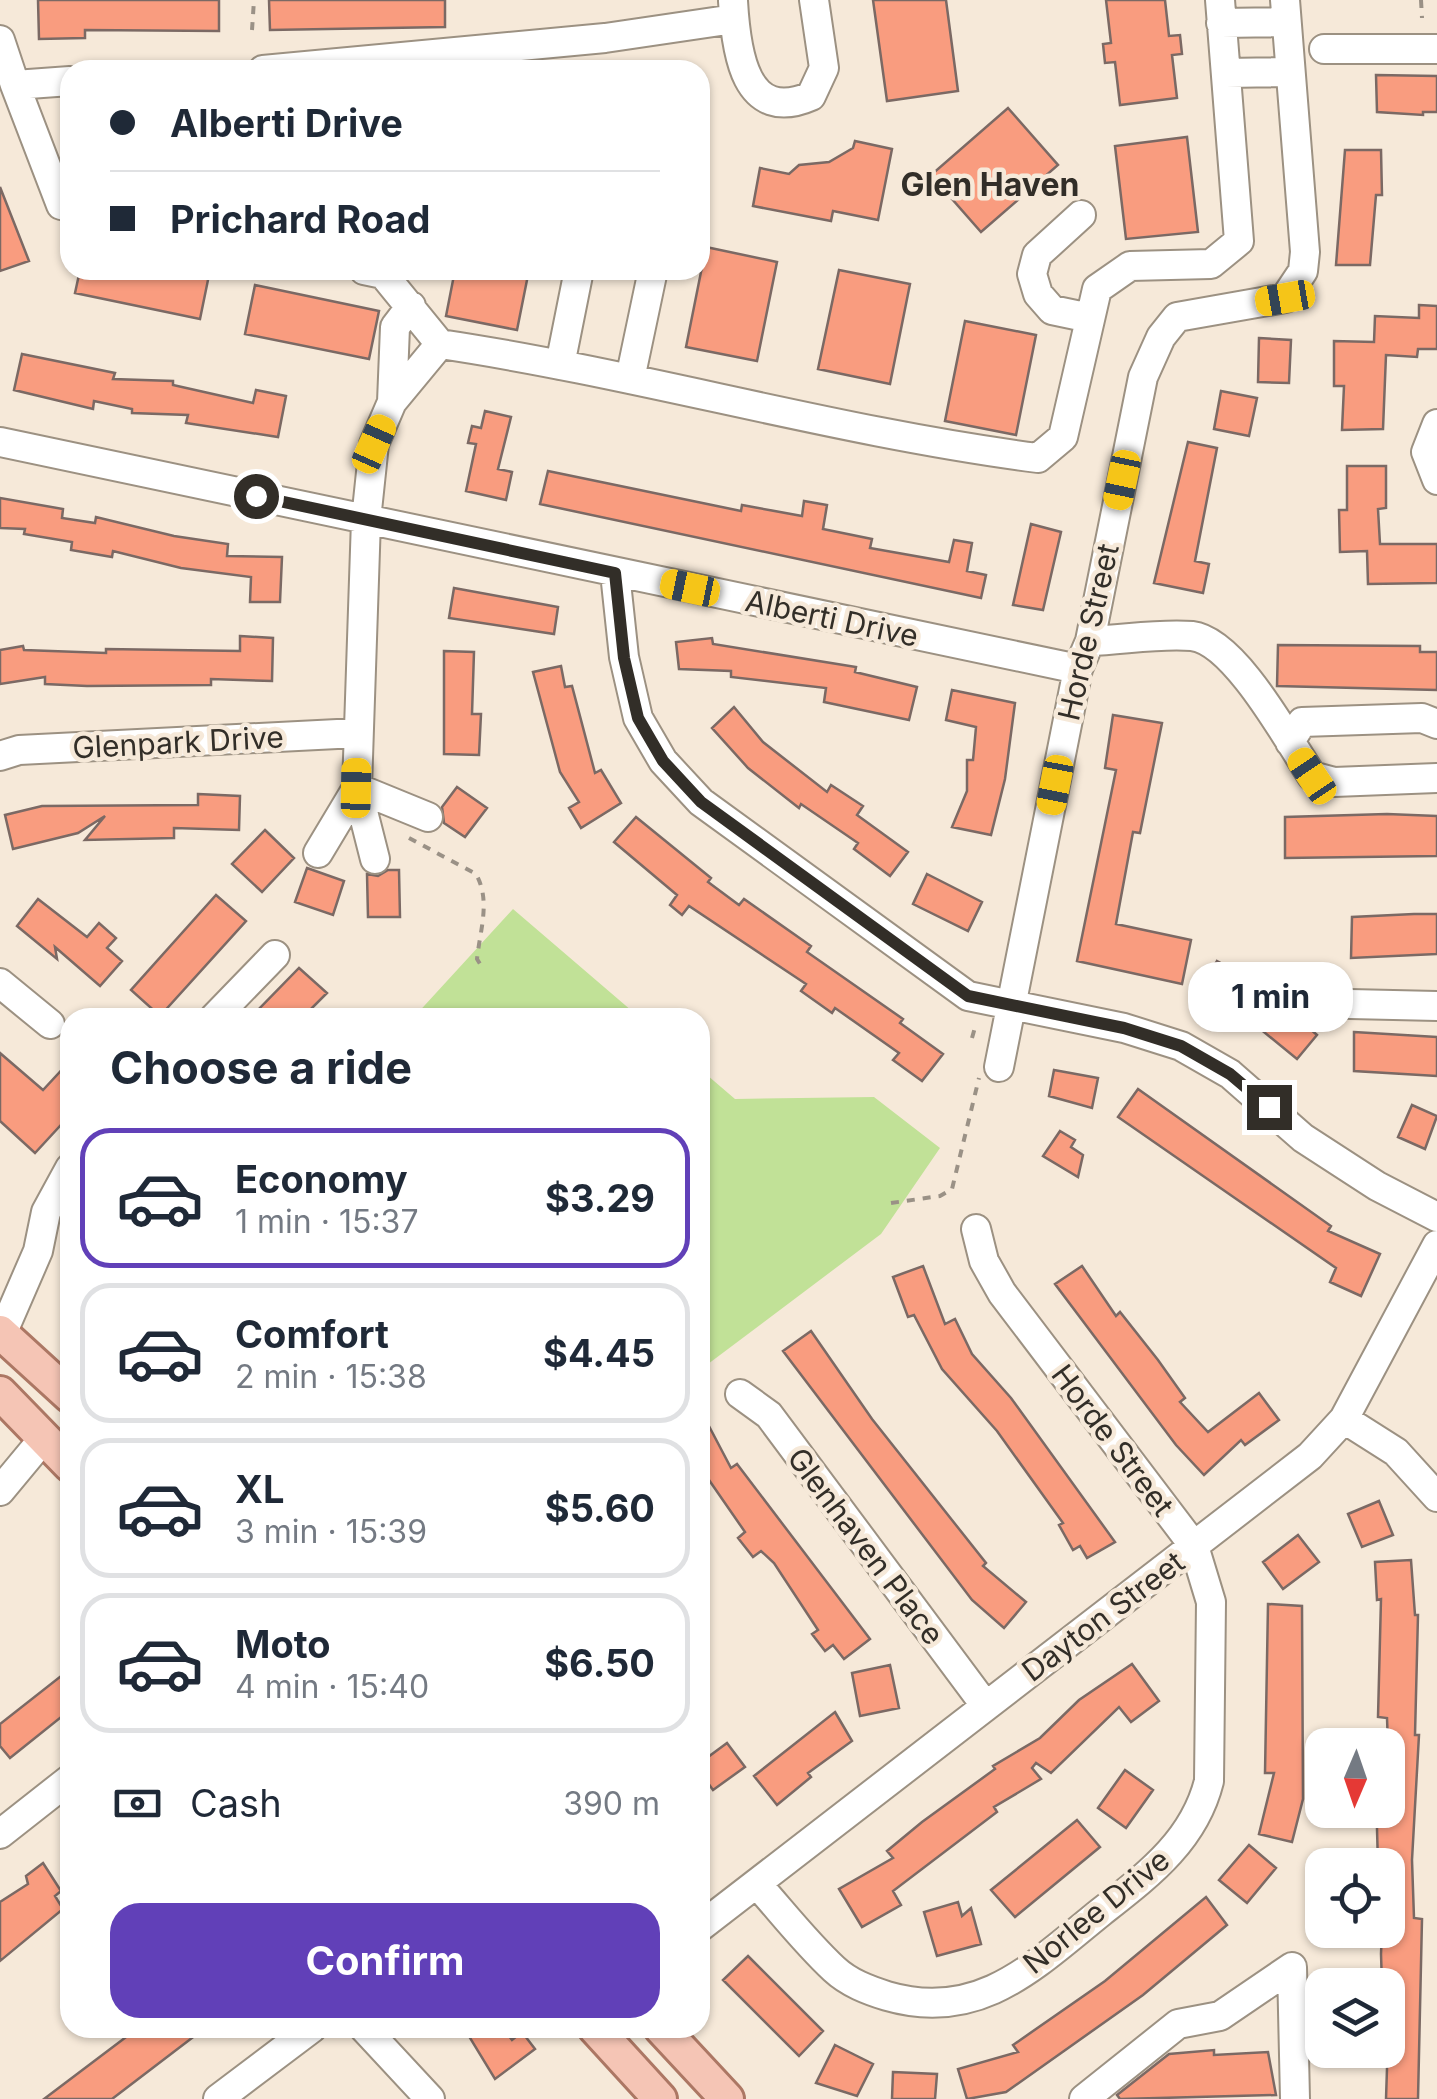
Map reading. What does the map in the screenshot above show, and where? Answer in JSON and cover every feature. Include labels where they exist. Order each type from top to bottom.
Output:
[{"type":"main road","points":[[1,1333],[60,1387]]},
{"type":"main road","points":[[0,1394],[60,1455]]},
{"type":"main road","points":[[604,2038],[660,2099]]},
{"type":"main road","points":[[670,2038],[727,2099]]},
{"type":"street","points":[[370,60],[605,38],[734,9],[752,90],[770,104],[792,104],[810,96],[824,68],[814,0]]},
{"type":"street","points":[[389,280],[440,344],[630,379],[941,446],[1038,458],[1063,437],[1096,288],[1130,266],[1211,264],[1239,241],[1220,12],[1298,40],[1437,49]]},
{"type":"street","points":[[0,40],[60,202]]},
{"type":"street","points":[[1226,73],[1298,40]]},
{"type":"street","name":"Horde Street","points":[[991,1067],[1010,1007],[1078,668],[1090,641],[1143,378],[1162,337],[1177,317],[1285,298],[1303,271],[1298,40]]},
{"type":"street","points":[[15,84],[60,82]]},
{"type":"street","points":[[1081,215],[1037,255],[1032,274],[1038,294],[1052,310],[1090,318]]},
{"type":"street","points":[[560,365],[576,280]]},
{"type":"street","points":[[630,379],[651,280]]},
{"type":"street","points":[[392,402],[395,327],[411,306]]},
{"type":"street","points":[[375,860],[356,788],[366,520],[374,444],[392,402],[440,344]]},
{"type":"street","points":[[1437,424],[1426,452],[1437,480]]},
{"type":"street","name":"Alberti Drive","points":[[0,442],[1078,668]]},
{"type":"street","points":[[615,573],[624,658],[638,718],[663,761],[701,802],[968,996],[1124,1028],[1181,1046],[1230,1074],[1303,1138],[1376,1186],[1437,1217]]},
{"type":"street","points":[[1090,641],[1193,636],[1212,642],[1231,658],[1312,776],[1334,782],[1437,778]]},
{"type":"street","points":[[1290,742],[1302,722],[1422,718],[1437,724]]},
{"type":"street","name":"Glenpark Drive","points":[[0,756],[19,750],[357,733]]},
{"type":"street","points":[[356,788],[428,817]]},
{"type":"street","points":[[318,853],[356,788]]},
{"type":"street","points":[[224,1008],[274,955]]},
{"type":"street","points":[[0,983],[50,1024]]},
{"type":"street","points":[[1350,1004],[1437,1006]]},
{"type":"street","points":[[1,1333],[38,1251],[46,1212],[60,1186]]},
{"type":"street","name":"Horde Street","points":[[976,1229],[984,1261],[1002,1293],[1194,1546]]},
{"type":"street","name":"Dayton Street","points":[[710,1919],[1310,1456],[1344,1419],[1437,1244]]},
{"type":"street","name":"Glenhaven Place","points":[[740,1394],[769,1415],[986,1705]]},
{"type":"street","points":[[1344,1419],[1396,1452],[1437,1498]]},
{"type":"street","points":[[0,1491],[44,1438]]},
{"type":"street","name":"Norlee Drive","points":[[757,1884],[835,1971],[862,1988],[920,2005],[947,2005],[988,1994],[1036,1964],[1153,1871],[1202,1810],[1209,1781],[1212,1602],[1194,1546]]},
{"type":"street","points":[[0,1834],[60,1787]]},
{"type":"street","points":[[1084,2099],[1178,2024],[1220,2016],[1292,1967],[1295,2099]]},
{"type":"street","points":[[218,2099],[299,2038]]},
{"type":"street","points":[[373,2038],[430,2099]]},
{"type":"path","points":[[252,30],[254,0]]},
{"type":"path","points":[[1422,0],[1422,18]]},
{"type":"path","points":[[396,830],[476,874],[484,896],[476,959],[482,967]]},
{"type":"path","points":[[972,1038],[976,1024]]},
{"type":"path","points":[[891,1203],[940,1196],[952,1189],[991,1067]]},
{"type":"green space","points":[[513,909],[628,1008],[422,1008]]},
{"type":"green space","points":[[710,1078],[735,1099],[874,1097],[940,1148],[881,1234],[710,1362]]},
{"type":"building","points":[[38,0],[219,0],[219,31],[85,30],[85,38],[39,39]]},
{"type":"building","points":[[269,0],[445,0],[445,27],[270,30]]},
{"type":"building","points":[[873,0],[946,0],[958,91],[887,101]]},
{"type":"building","points":[[1106,0],[1165,0],[1169,36],[1180,35],[1182,54],[1172,55],[1177,98],[1120,105],[1115,62],[1105,63],[1103,44],[1111,43]]},
{"type":"building","points":[[1376,75],[1437,76],[1437,112],[1377,112]]},
{"type":"building","points":[[1008,108],[1058,165],[981,232],[931,175]]},
{"type":"building","points":[[1187,137],[1198,232],[1126,239],[1115,146]]},
{"type":"building","points":[[855,141],[892,149],[878,220],[833,211],[831,221],[753,206],[760,168],[789,174],[799,165],[829,162],[853,148]]},
{"type":"building","points":[[1345,150],[1381,150],[1382,195],[1376,195],[1370,265],[1336,265]]},
{"type":"building","points":[[0,187],[29,261],[0,271]]},
{"type":"building","points":[[710,248],[777,262],[757,361],[686,347],[699,280],[710,280]]},
{"type":"building","points":[[839,270],[910,284],[890,384],[818,369]]},
{"type":"building","points":[[78,280],[208,280],[200,319],[75,293]]},
{"type":"building","points":[[453,280],[527,280],[517,330],[446,316]]},
{"type":"building","points":[[255,285],[379,311],[369,359],[245,334]]},
{"type":"building","points":[[1419,305],[1437,306],[1437,349],[1418,349],[1417,357],[1386,355],[1383,429],[1342,430],[1344,386],[1334,386],[1334,341],[1374,342],[1375,316],[1419,318]]},
{"type":"building","points":[[965,321],[1036,335],[1016,435],[945,421]]},
{"type":"building","points":[[1259,338],[1291,340],[1289,383],[1258,382]]},
{"type":"building","points":[[22,354],[115,373],[113,379],[173,381],[173,385],[253,403],[256,390],[286,396],[278,437],[186,423],[188,415],[132,413],[132,409],[94,401],[93,409],[14,390]]},
{"type":"building","points":[[1221,391],[1257,398],[1249,436],[1214,429]]},
{"type":"building","points":[[485,411],[511,417],[498,469],[512,472],[506,500],[466,491],[476,444],[468,443],[472,426],[481,428]]},
{"type":"building","points":[[1188,442],[1217,448],[1195,561],[1209,564],[1203,593],[1154,583]]},
{"type":"building","points":[[1347,466],[1386,466],[1386,508],[1378,509],[1380,544],[1437,544],[1437,583],[1368,584],[1367,551],[1340,552],[1339,510],[1347,510]]},
{"type":"building","points":[[548,471],[741,511],[742,505],[802,516],[804,501],[827,505],[823,529],[872,539],[870,548],[949,562],[954,540],[972,543],[967,571],[986,575],[981,598],[540,504]]},
{"type":"building","points":[[0,498],[63,509],[62,518],[95,523],[96,517],[228,544],[227,556],[282,557],[280,602],[250,602],[251,577],[181,568],[113,551],[112,557],[71,550],[72,542],[24,534],[25,529],[0,528]]},
{"type":"building","points":[[1031,524],[1061,532],[1043,610],[1013,605]]},
{"type":"building","points":[[454,588],[558,607],[554,634],[449,618]]},
{"type":"building","points":[[240,636],[273,638],[272,681],[211,679],[211,685],[87,686],[45,684],[45,677],[0,684],[0,650],[23,646],[24,650],[106,653],[106,649],[240,651]]},
{"type":"building","points":[[712,638],[713,644],[856,667],[855,672],[917,687],[909,720],[824,702],[826,688],[731,677],[731,671],[679,669],[676,642]]},
{"type":"building","points":[[1278,645],[1420,646],[1420,652],[1437,652],[1437,690],[1277,686]]},
{"type":"building","points":[[444,651],[474,652],[472,714],[481,714],[479,755],[444,754]]},
{"type":"building","points":[[561,666],[565,687],[572,686],[595,773],[601,770],[621,803],[581,828],[569,808],[579,802],[560,772],[533,672]]},
{"type":"building","points":[[952,690],[1015,703],[1005,779],[991,835],[952,827],[967,791],[967,760],[973,760],[976,727],[946,720]]},
{"type":"building","points":[[734,707],[763,742],[827,792],[831,785],[863,806],[857,815],[908,852],[890,876],[854,849],[858,843],[801,804],[799,808],[748,768],[712,728]]},
{"type":"building","points":[[1113,715],[1162,723],[1140,833],[1133,832],[1116,924],[1191,940],[1182,984],[1077,961],[1116,770],[1105,768]]},
{"type":"building","points":[[457,787],[487,808],[465,837],[444,823],[442,807]]},
{"type":"building","points":[[198,794],[240,796],[239,830],[174,828],[174,838],[85,840],[105,816],[78,833],[13,849],[5,815],[42,806],[198,805]]},
{"type":"building","points":[[1437,816],[1437,856],[1285,858],[1285,817]]},
{"type":"building","points":[[636,817],[711,878],[708,882],[739,905],[744,899],[811,946],[807,952],[903,1019],[900,1023],[943,1054],[922,1081],[893,1060],[899,1053],[835,1008],[832,1013],[801,991],[806,984],[689,906],[682,915],[670,905],[677,895],[614,842]]},
{"type":"building","points":[[265,830],[294,858],[262,892],[232,864]]},
{"type":"building","points":[[307,868],[344,881],[333,915],[295,902]]},
{"type":"building","points":[[388,870],[399,870],[400,917],[368,917],[367,874],[378,876]]},
{"type":"building","points":[[927,874],[982,902],[968,931],[913,904]]},
{"type":"building","points":[[216,895],[246,921],[167,1008],[151,1008],[131,990]]},
{"type":"building","points":[[38,899],[87,937],[99,923],[116,938],[107,948],[122,961],[100,986],[55,947],[57,959],[17,926]]},
{"type":"building","points":[[1437,914],[1437,954],[1351,958],[1352,917]]},
{"type":"building","points":[[1217,961],[1258,983],[1317,1035],[1297,1059],[1242,1014],[1200,991]]},
{"type":"building","points":[[299,968],[327,993],[312,1008],[260,1008]]},
{"type":"building","points":[[1354,1032],[1437,1037],[1437,1076],[1354,1071]]},
{"type":"building","points":[[0,1053],[43,1090],[60,1072],[60,1126],[35,1153],[0,1121]]},
{"type":"building","points":[[1054,1070],[1098,1078],[1092,1108],[1049,1096]]},
{"type":"building","points":[[1138,1089],[1331,1226],[1328,1231],[1380,1254],[1361,1296],[1330,1282],[1336,1268],[1118,1117]]},
{"type":"building","points":[[1412,1105],[1437,1116],[1425,1149],[1398,1137]]},
{"type":"building","points":[[1060,1131],[1075,1140],[1071,1147],[1083,1155],[1078,1177],[1043,1156]]},
{"type":"building","points":[[923,1266],[945,1324],[955,1319],[972,1354],[1011,1398],[1115,1542],[1087,1558],[1080,1546],[1073,1550],[1059,1525],[1063,1523],[997,1431],[942,1369],[914,1315],[908,1317],[893,1277]]},
{"type":"building","points":[[1082,1266],[1116,1316],[1120,1312],[1158,1360],[1185,1398],[1180,1402],[1208,1432],[1259,1393],[1279,1420],[1245,1445],[1241,1440],[1204,1475],[1176,1445],[1055,1284]]},
{"type":"building","points":[[811,1331],[872,1419],[986,1563],[983,1566],[1026,1602],[1004,1628],[972,1600],[783,1351]]},
{"type":"building","points":[[710,1428],[731,1468],[737,1464],[870,1639],[844,1659],[833,1645],[825,1651],[812,1634],[818,1630],[774,1563],[761,1551],[753,1557],[738,1538],[745,1532],[710,1481]]},
{"type":"building","points":[[1379,1501],[1393,1535],[1362,1547],[1348,1514]]},
{"type":"building","points":[[1298,1535],[1319,1562],[1283,1589],[1263,1562]]},
{"type":"building","points":[[1411,1560],[1418,1615],[1415,1735],[1419,1735],[1412,1860],[1414,1918],[1422,1919],[1418,2099],[1386,2099],[1387,2068],[1405,2068],[1405,1968],[1381,1968],[1381,1954],[1381,1948],[1405,1948],[1405,1848],[1378,1848],[1377,1828],[1405,1828],[1405,1728],[1387,1728],[1387,1718],[1378,1717],[1381,1599],[1377,1600],[1375,1562]]},
{"type":"building","points":[[1268,1604],[1302,1606],[1303,1799],[1292,1842],[1259,1834],[1274,1773],[1265,1773]]},
{"type":"building","points":[[1132,1664],[1159,1701],[1131,1722],[1119,1707],[1051,1773],[1036,1763],[1032,1768],[1041,1779],[994,1807],[997,1812],[893,1891],[901,1905],[862,1927],[839,1889],[893,1858],[887,1851],[922,1822],[995,1769],[993,1766],[1040,1738],[1079,1700]]},
{"type":"building","points":[[890,1665],[899,1708],[860,1716],[852,1673]]},
{"type":"building","points":[[60,1677],[60,1718],[10,1758],[0,1746],[0,1724]]},
{"type":"building","points":[[835,1712],[852,1741],[808,1773],[811,1777],[777,1805],[754,1776]]},
{"type":"building","points":[[727,1743],[745,1767],[713,1790],[710,1756]]},
{"type":"building","points":[[1125,1770],[1153,1790],[1126,1828],[1098,1808]]},
{"type":"building","points":[[1077,1820],[1100,1847],[1015,1917],[991,1890]]},
{"type":"building","points":[[1249,1845],[1276,1868],[1247,1903],[1219,1880]]},
{"type":"building","points":[[43,1863],[60,1889],[55,1896],[60,1911],[0,1961],[0,1902],[28,1884],[26,1876]]},
{"type":"building","points":[[1206,1897],[1227,1925],[1143,1995],[1006,2092],[967,2099],[958,2069],[1018,2052],[1013,2045],[1105,1981]]},
{"type":"building","points":[[958,1902],[962,1916],[971,1908],[981,1944],[937,1956],[924,1912]]},
{"type":"building","points":[[748,1956],[823,2031],[799,2056],[723,1980]]},
{"type":"building","points":[[125,2038],[192,2038],[112,2099],[44,2099]]},
{"type":"building","points":[[470,2038],[527,2038],[535,2049],[495,2079]]},
{"type":"building","points":[[835,2045],[873,2064],[857,2096],[816,2083]]},
{"type":"building","points":[[1214,2050],[1214,2055],[1268,2052],[1276,2095],[1120,2099],[1117,2095],[1169,2054]]},
{"type":"building","points":[[893,2072],[937,2074],[935,2099],[892,2099]]},
{"type":"district","name":"Glen Haven","points":[[990,184]]},
{"type":"route","points":[[256,496],[615,573],[624,658],[638,718],[663,761],[701,802],[968,996],[1124,1028],[1181,1046],[1230,1074],[1269,1107]]}]
